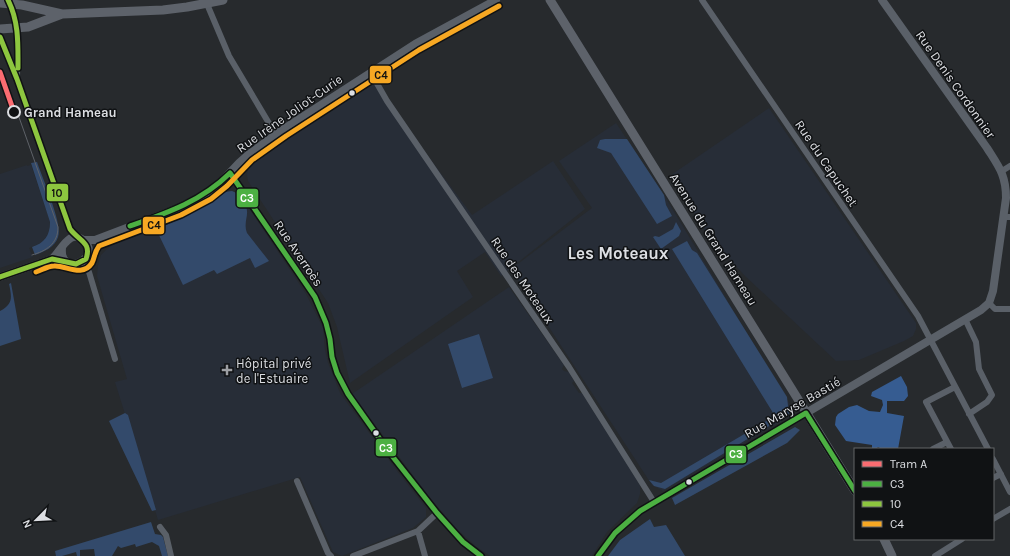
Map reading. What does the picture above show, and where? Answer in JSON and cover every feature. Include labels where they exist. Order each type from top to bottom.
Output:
[{"type":"main road","points":[[0,3],[9,2],[62,14],[187,8],[223,0]]},
{"type":"main road","name":"Avenue du Grand Hameau","points":[[550,0],[854,489]]},
{"type":"main road","points":[[0,29],[18,29],[28,27],[62,14]]},
{"type":"main road","points":[[884,540],[892,556]]},
{"type":"street","name":"Rue Irène Joliot-Curie","points":[[80,238],[95,240],[188,203],[218,185],[248,155],[276,135],[415,44],[496,0]]},
{"type":"street","name":"Rue du Capuchet","points":[[702,0],[918,316],[987,448]]},
{"type":"street","name":"Rue Denis Cordonnier","points":[[882,0],[1002,171],[1006,184],[1007,217],[990,303]]},
{"type":"street","points":[[9,2],[18,29],[17,78]]},
{"type":"street","points":[[206,4],[229,56],[276,135]]},
{"type":"street","points":[[0,37],[17,78],[70,229],[86,244],[88,249],[88,254],[82,262],[76,264],[52,259]]},
{"type":"street","name":"Rue des Moteaux","points":[[371,73],[387,101],[569,367],[654,502]]},
{"type":"street","points":[[1002,171],[1010,166]]},
{"type":"street","name":"Rue Averroès","points":[[230,173],[315,297],[327,328],[332,358],[337,373],[348,394],[389,452],[437,513]]},
{"type":"street","points":[[0,277],[52,259],[58,254],[67,240],[70,229]]},
{"type":"street","points":[[67,240],[80,238]]},
{"type":"street","points":[[88,249],[95,240]]},
{"type":"street","points":[[62,248],[62,255],[66,261]]},
{"type":"street","points":[[82,262],[89,272],[115,359]]},
{"type":"street","points":[[990,303],[995,309],[1010,309]]},
{"type":"street","name":"Rue Maryse Bastié","points":[[598,556],[615,532],[640,511],[981,310],[990,303]]},
{"type":"street","points":[[965,319],[976,342],[979,369],[992,395],[987,402],[969,414]]},
{"type":"street","points":[[950,448],[926,402],[955,387]]},
{"type":"street","points":[[935,448],[947,442]]},
{"type":"street","points":[[994,462],[1010,492]]},
{"type":"street","points":[[994,478],[1001,474]]},
{"type":"street","points":[[297,481],[328,553],[331,556]]},
{"type":"street","points":[[994,518],[1010,509]]},
{"type":"street","points":[[353,556],[418,531],[437,513],[463,542],[481,556]]},
{"type":"street","points":[[160,527],[166,535],[171,556]]},
{"type":"street","points":[[418,531],[425,556]]},
{"type":"street","points":[[935,556],[960,540]]},
{"type":"shaded area","points":[[372,81],[472,215],[553,161],[585,209],[501,276],[485,252],[457,271],[473,297],[350,383],[337,327],[328,303],[248,181],[247,174],[249,166],[256,160]]},
{"type":"shaded area","points":[[769,108],[916,323],[916,329],[913,336],[859,360],[836,361],[743,274],[705,230],[671,175]]},
{"type":"shaded area","points":[[616,123],[664,195],[791,406],[790,416],[663,491],[652,485],[511,269],[592,208],[559,161]]},
{"type":"shaded area","points":[[627,139],[664,195],[666,205],[672,216],[657,224],[611,153],[597,148],[600,140]]},
{"type":"shaded area","points":[[37,162],[55,212],[59,231],[57,241],[52,246],[35,255],[32,247],[46,238],[50,227],[50,222],[31,163]]},
{"type":"shaded area","points":[[31,165],[48,215],[50,222],[49,232],[43,242],[29,248],[33,257],[0,268],[0,174]]},
{"type":"shaded area","points":[[228,191],[232,191],[239,195],[247,209],[247,233],[269,261],[255,268],[250,258],[217,274],[214,270],[183,285],[156,229],[174,222]]},
{"type":"shaded area","name":"Hôpital privé de l'Estuaire","points":[[230,191],[240,195],[306,294],[323,328],[328,363],[340,393],[426,508],[426,517],[413,528],[342,556],[333,552],[300,477],[158,520],[115,382],[127,379],[97,276],[98,265],[101,255],[114,244],[146,231],[148,232],[172,223]]},
{"type":"shaded area","points":[[676,222],[681,231],[679,236],[661,249],[653,237],[659,237],[673,229]]},
{"type":"shaded area","points":[[687,241],[692,250],[697,253],[787,397],[789,414],[665,489],[654,486],[649,480],[661,483],[775,416],[672,249]]},
{"type":"shaded area","points":[[11,283],[21,339],[0,346],[0,311],[9,303],[11,293],[9,284]]},
{"type":"shaded area","points":[[509,287],[564,365],[562,369],[569,372],[574,381],[572,383],[579,393],[582,393],[640,485],[640,494],[637,503],[607,532],[592,556],[490,556],[477,547],[457,529],[430,498],[352,394]]},
{"type":"shaded area","points":[[479,334],[493,378],[462,388],[448,344]]},
{"type":"shaded area","points":[[901,376],[907,387],[908,396],[904,401],[887,401],[887,413],[904,416],[898,448],[872,448],[872,445],[846,441],[835,425],[838,414],[849,407],[857,405],[869,411],[880,412],[883,405],[882,400],[871,396],[872,392]]},
{"type":"shaded area","points":[[125,413],[128,415],[156,510],[152,511],[109,421]]},
{"type":"shaded area","points":[[795,427],[800,430],[787,443],[675,505],[672,498]]},
{"type":"shaded area","points":[[650,519],[654,527],[666,525],[685,556],[608,556],[620,540]]},
{"type":"shaded area","points":[[151,522],[155,534],[163,537],[168,556],[162,556],[159,546],[152,542],[136,547],[135,544],[121,548],[118,546],[112,556],[95,556],[94,549],[80,550],[80,556],[77,556],[76,552],[56,556],[55,551]]},
{"type":"tram line","name":"A","points":[[0,72],[14,112]]},
{"type":"tram line","points":[[9,89],[58,227],[56,238],[50,246],[32,255]]},
{"type":"transit line","name":"10","points":[[8,0],[12,8],[16,25],[18,42],[18,68]]},
{"type":"transit line","name":"C4","points":[[36,272],[47,267],[54,266],[74,270],[84,270],[92,263],[99,246],[181,215],[211,199],[227,186],[252,160],[286,136],[419,50],[499,6]]},
{"type":"transit line","name":"10","points":[[0,37],[17,79],[70,229],[84,242],[87,249],[86,259],[76,264],[52,259],[0,277]]},
{"type":"transit line","name":"C3","points":[[130,226],[171,211],[196,199],[219,183],[230,173],[315,297],[326,323],[332,357],[337,373],[348,394],[389,452],[437,513],[463,542],[481,556]]},
{"type":"transit line","name":"C3","points":[[598,556],[615,533],[640,511],[806,413],[854,489]]},
{"type":"place","name":"Grand Hameau","points":[[14,112]]},
{"type":"place","name":"Hôpital privé de l'Estuaire","points":[[227,370]]},
{"type":"district","name":"Les Moteaux","points":[[618,253]]}]
